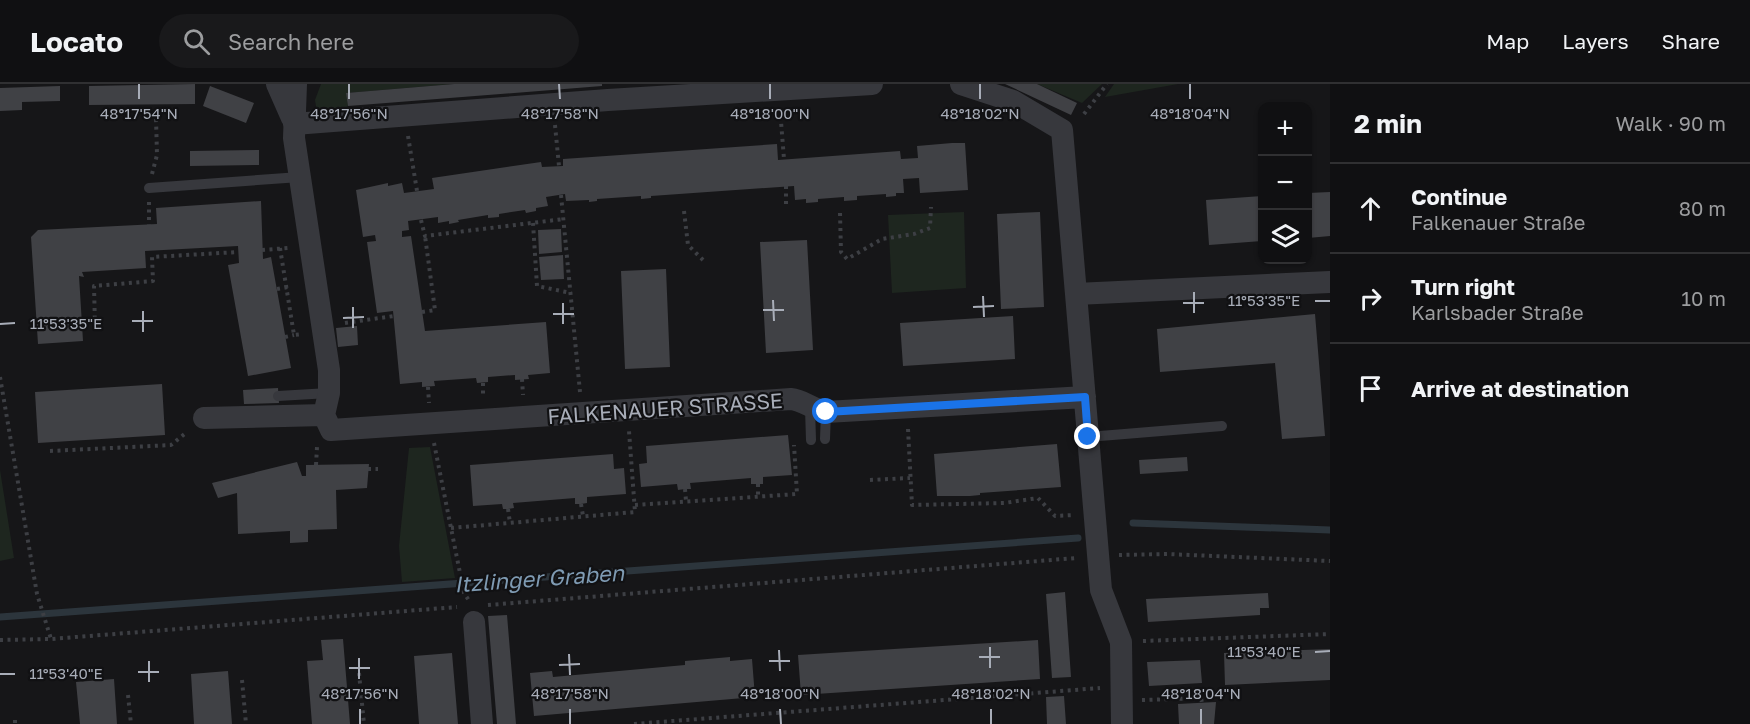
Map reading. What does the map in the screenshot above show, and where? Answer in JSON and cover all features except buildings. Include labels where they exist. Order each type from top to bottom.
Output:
[{"type":"street","points":[[277,84],[294,124]]},
{"type":"street","points":[[204,418],[324,416],[329,393],[294,124],[296,84]]},
{"type":"street","points":[[294,124],[553,104],[872,84]]},
{"type":"street","points":[[961,84],[1013,101],[1062,130],[1104,602],[1121,642],[1122,724]]},
{"type":"street","points":[[1076,294],[1330,282]]},
{"type":"street","name":"FALKENAUER STRASSE","points":[[324,416],[331,430],[791,399],[800,400],[818,410],[1085,397]]},
{"type":"street","points":[[477,611],[482,724]]},
{"type":"lane","points":[[149,188],[300,177]]},
{"type":"lane","points":[[278,396],[329,393]]},
{"type":"lane","points":[[818,410],[825,439]]},
{"type":"lane","points":[[811,440],[818,410]]},
{"type":"lane","points":[[1088,437],[1222,426]]},
{"type":"path","points":[[1084,114],[1107,84]]},
{"type":"path","points":[[779,90],[784,159]]},
{"type":"path","points":[[553,104],[559,166]]},
{"type":"path","points":[[405,116],[417,191]]},
{"type":"path","points":[[786,186],[786,204]]},
{"type":"path","points":[[561,195],[582,413]]},
{"type":"path","points":[[840,213],[841,252],[847,259],[882,238],[914,234],[930,228],[931,207]]},
{"type":"path","points":[[684,211],[688,245],[703,260]]},
{"type":"path","points":[[425,236],[564,219]]},
{"type":"path","points":[[421,220],[435,310],[422,312]]},
{"type":"path","points":[[533,223],[537,286],[571,293]]},
{"type":"path","points":[[280,248],[297,335],[285,337]]},
{"type":"path","points":[[95,326],[94,286],[153,280],[151,250]]},
{"type":"path","points":[[152,257],[238,252]]},
{"type":"path","points":[[276,289],[289,287]]},
{"type":"path","points":[[322,326],[394,316]]},
{"type":"path","points":[[0,377],[37,594],[51,639]]},
{"type":"path","points":[[907,407],[912,505],[1004,502],[1038,498],[1055,516],[1095,515]]},
{"type":"path","points":[[451,528],[635,512],[627,410]]},
{"type":"path","points":[[50,451],[171,445],[204,418]]},
{"type":"path","points":[[430,424],[464,593]]},
{"type":"path","points":[[634,505],[797,494],[793,434]]},
{"type":"path","points":[[316,448],[316,465]]},
{"type":"path","points":[[368,469],[378,469]]},
{"type":"path","points":[[870,480],[910,478]]},
{"type":"path","points":[[758,484],[758,496]]},
{"type":"path","points":[[685,489],[686,501]]},
{"type":"path","points":[[581,504],[582,516]]},
{"type":"path","points":[[508,509],[510,523]]},
{"type":"path","points":[[0,640],[51,639],[477,611],[1099,556],[1167,554],[1330,561]]},
{"type":"path","points":[[1121,642],[1330,634]]},
{"type":"path","points":[[359,673],[364,724]]},
{"type":"path","points":[[242,680],[246,724]]},
{"type":"path","points":[[634,724],[1122,687]]},
{"type":"path","points":[[128,695],[131,724]]},
{"type":"path","points":[[1141,700],[1202,698],[1202,703]]},
{"type":"shaded area","points":[[321,84],[454,84],[347,93],[348,106],[335,116],[317,113],[315,100]]},
{"type":"shaded area","points":[[1037,84],[1102,84],[1082,103]]},
{"type":"shaded area","points":[[1114,84],[1178,84],[1105,97]]},
{"type":"shaded area","points":[[964,212],[966,288],[892,293],[888,215]]},
{"type":"shaded area","points":[[430,447],[455,578],[402,582],[399,546],[409,448]]},
{"type":"shaded area","points":[[0,470],[14,558],[0,561]]},
{"type":"waterway","name":"Itzlinger Graben","points":[[1133,523],[1330,530]]},
{"type":"waterway","name":"Itzlinger Graben","points":[[0,617],[1078,538]]},
{"type":"route","points":[[826,412],[1085,397],[1088,437]]}]
